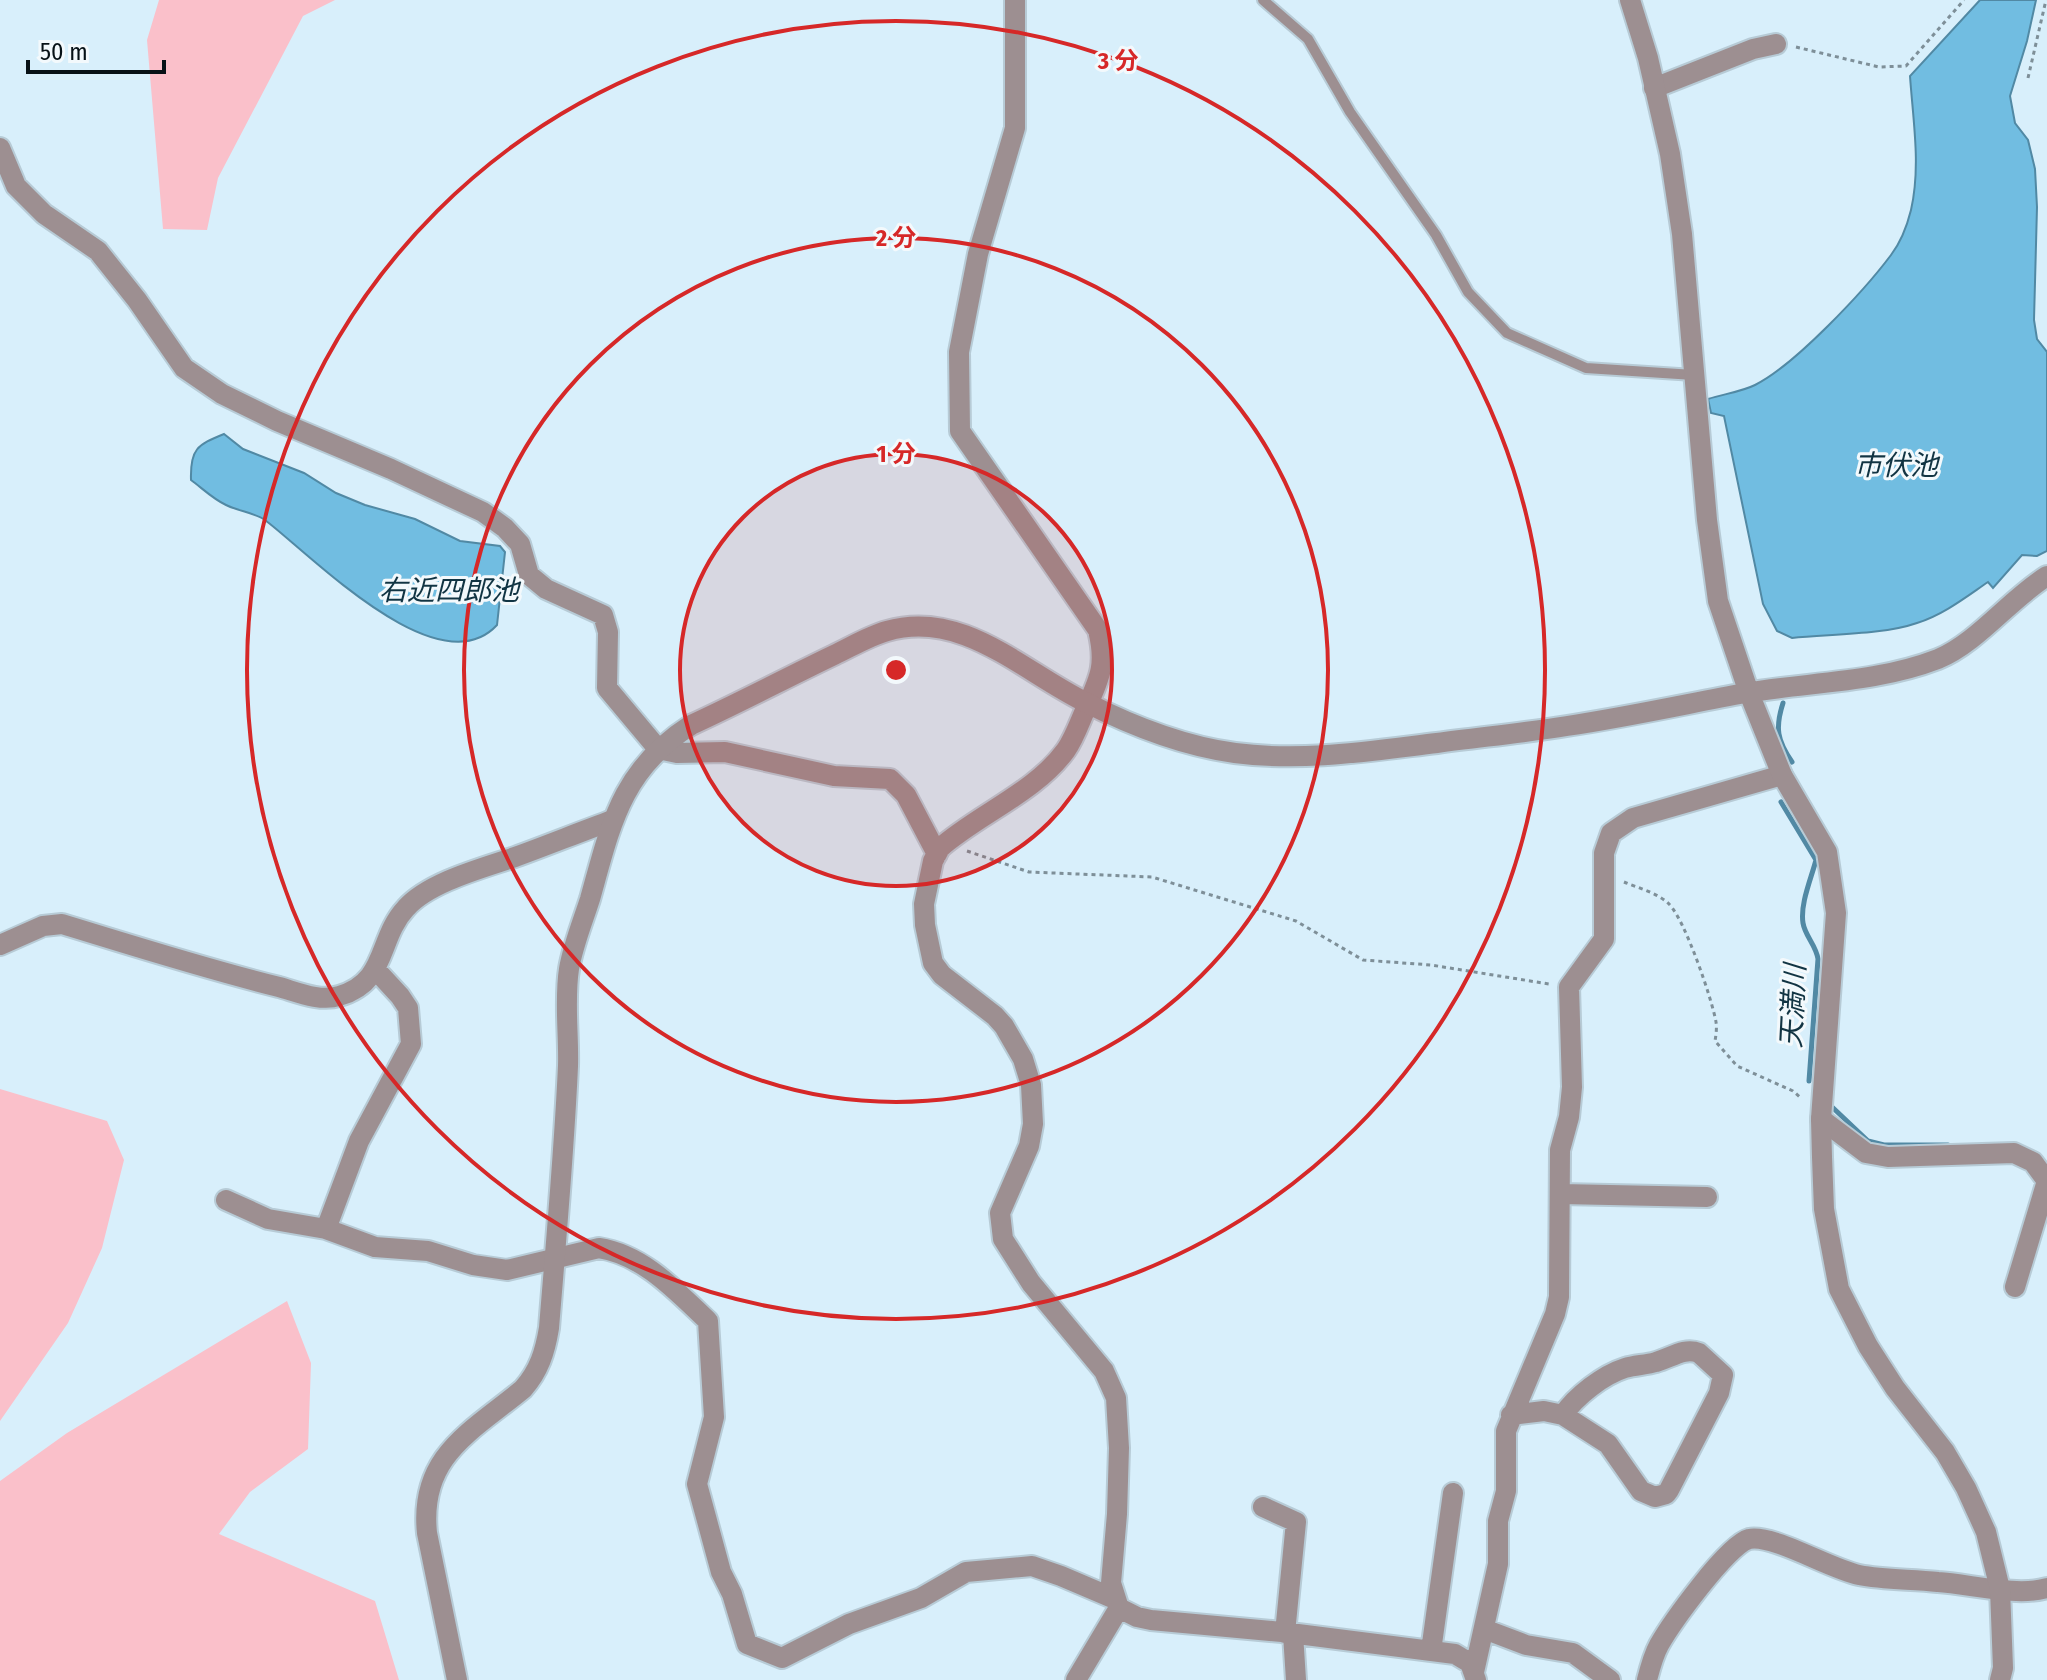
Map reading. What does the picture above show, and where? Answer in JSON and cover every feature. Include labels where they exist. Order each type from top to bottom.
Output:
[{"type":"street","points":[[1015,0],[1015,128],[978,254],[959,352],[960,431],[1098,630],[1104,656],[1103,667],[1067,749],[1053,766],[941,849],[930,871],[924,904],[933,963],[942,975],[1004,1026],[1023,1059],[1031,1085],[1033,1124],[1029,1146],[1000,1213],[1003,1239],[1031,1283],[1091,1353],[1111,1384],[1116,1398],[1118,1488],[1116,1548],[1111,1583],[1117,1604],[1076,1680]]},
{"type":"street","points":[[1630,0],[1670,154],[1682,234],[1707,520],[1718,601],[1749,693],[1782,775],[1827,852],[1835,890],[1836,913],[1821,1119],[1824,1209],[1839,1289],[1868,1346],[1895,1388],[1945,1452],[1986,1532],[2000,1589],[2003,1668],[2000,1680]]},
{"type":"street","points":[[1654,88],[1753,49],[1776,44]]},
{"type":"street","points":[[0,148],[16,186],[44,214],[98,251],[137,300],[184,368],[222,394],[277,421],[483,512],[520,544],[529,575],[546,589],[603,615],[608,632],[607,688],[658,749],[677,753],[725,752],[834,776],[890,779],[906,795],[941,849]]},
{"type":"street","points":[[457,1680],[427,1533],[431,1487],[447,1452],[523,1389],[544,1354],[555,1260],[568,1064],[569,969],[613,820],[632,781],[658,749],[691,725],[884,631],[925,625],[957,631],[1000,652],[1088,704],[1198,746],[1267,757],[1357,753],[1562,727],[1749,693],[1896,673],[1942,657],[2047,576]]},
{"type":"street","points":[[1475,1676],[1498,1564],[1498,1521],[1506,1491],[1506,1431],[1559,1297],[1560,1150],[1569,1117],[1572,1087],[1569,987],[1604,939],[1604,853],[1611,833],[1633,818],[1782,775]]},
{"type":"street","points":[[0,945],[43,926],[62,924],[244,979],[318,997],[338,997],[364,983],[376,970],[390,931],[407,906],[417,898],[471,873],[613,820]]},
{"type":"street","points":[[326,1229],[359,1141],[411,1044],[408,1008],[376,970]]},
{"type":"street","points":[[1821,1119],[1866,1153],[1888,1157],[2014,1153],[2033,1162],[2047,1181],[2015,1287]]},
{"type":"street","points":[[1561,1194],[1707,1197]]},
{"type":"street","points":[[226,1200],[268,1219],[326,1229],[375,1247],[428,1251],[492,1269],[507,1270],[599,1248],[614,1251],[639,1263],[664,1280],[708,1321],[714,1417],[697,1484],[721,1572],[732,1594],[747,1644],[782,1658],[849,1624],[921,1598],[966,1572],[1032,1566],[1061,1576],[1137,1617],[1431,1651],[1464,1657],[1475,1676]]},
{"type":"street","points":[[1511,1415],[1544,1411],[1563,1415],[1608,1444],[1641,1491],[1655,1497],[1661,1496],[1669,1490],[1719,1393],[1723,1375],[1699,1353],[1687,1351],[1659,1362],[1623,1368],[1607,1376],[1570,1405],[1563,1415]]},
{"type":"street","points":[[1431,1651],[1453,1493]]},
{"type":"street","points":[[1263,1507],[1296,1522],[1289,1633],[1296,1680]]},
{"type":"street","points":[[1647,1680],[1658,1646],[1678,1617],[1714,1569],[1740,1543],[1751,1539],[1781,1545],[1859,1575],[2000,1589],[2037,1591],[2047,1588]]},
{"type":"street","points":[[1484,1629],[1526,1645],[1573,1653],[1610,1680]]},
{"type":"lane","points":[[1263,0],[1308,39],[1350,112],[1436,235],[1468,292],[1507,333],[1586,368],[1694,375]]},
{"type":"path","points":[[1776,44],[1805,48],[1879,67],[1906,66],[1964,0]]},
{"type":"path","points":[[2028,78],[2046,0]]},
{"type":"path","points":[[941,849],[1029,872],[1152,877],[1296,921],[1363,960],[1431,965],[1569,987]]},
{"type":"path","points":[[1605,874],[1663,899],[1672,906],[1684,928],[1710,1001],[1717,1025],[1715,1041],[1737,1066],[1793,1091],[1821,1119]]},
{"type":"shaded area","points":[[159,0],[335,0],[303,16],[218,178],[207,230],[163,229],[147,40]]},
{"type":"shaded area","points":[[0,1089],[107,1121],[124,1160],[102,1248],[68,1323],[0,1421]]},
{"type":"shaded area","points":[[287,1301],[311,1363],[308,1449],[250,1492],[219,1534],[375,1601],[399,1680],[0,1680],[0,1481],[67,1433]]},
{"type":"water","name":"市伏池","points":[[1980,0],[2036,0],[2010,96],[2015,123],[2028,140],[2035,169],[2034,320],[2037,339],[2047,352],[2047,551],[2037,556],[2022,555],[1993,588],[1988,582],[1927,620],[1872,632],[1792,638],[1777,631],[1763,604],[1724,416],[1711,413],[1708,399],[1755,385],[1789,361],[1847,307],[1895,250],[1909,216],[1914,193],[1915,143],[1910,76]]},
{"type":"water","name":"右近四郎池","points":[[224,434],[243,449],[304,473],[336,493],[365,505],[415,519],[460,541],[500,546],[505,552],[497,625],[472,640],[443,640],[410,629],[343,585],[265,520],[212,497],[191,480],[192,461],[201,445]]},
{"type":"waterway","name":"天満川","points":[[1783,703],[1779,734],[1792,762]]},
{"type":"waterway","name":"天満川","points":[[1781,802],[1816,860],[1802,916],[1818,959],[1809,1081]]},
{"type":"waterway","name":"天満川","points":[[1831,1106],[1868,1141],[1884,1145],[1948,1145]]}]
